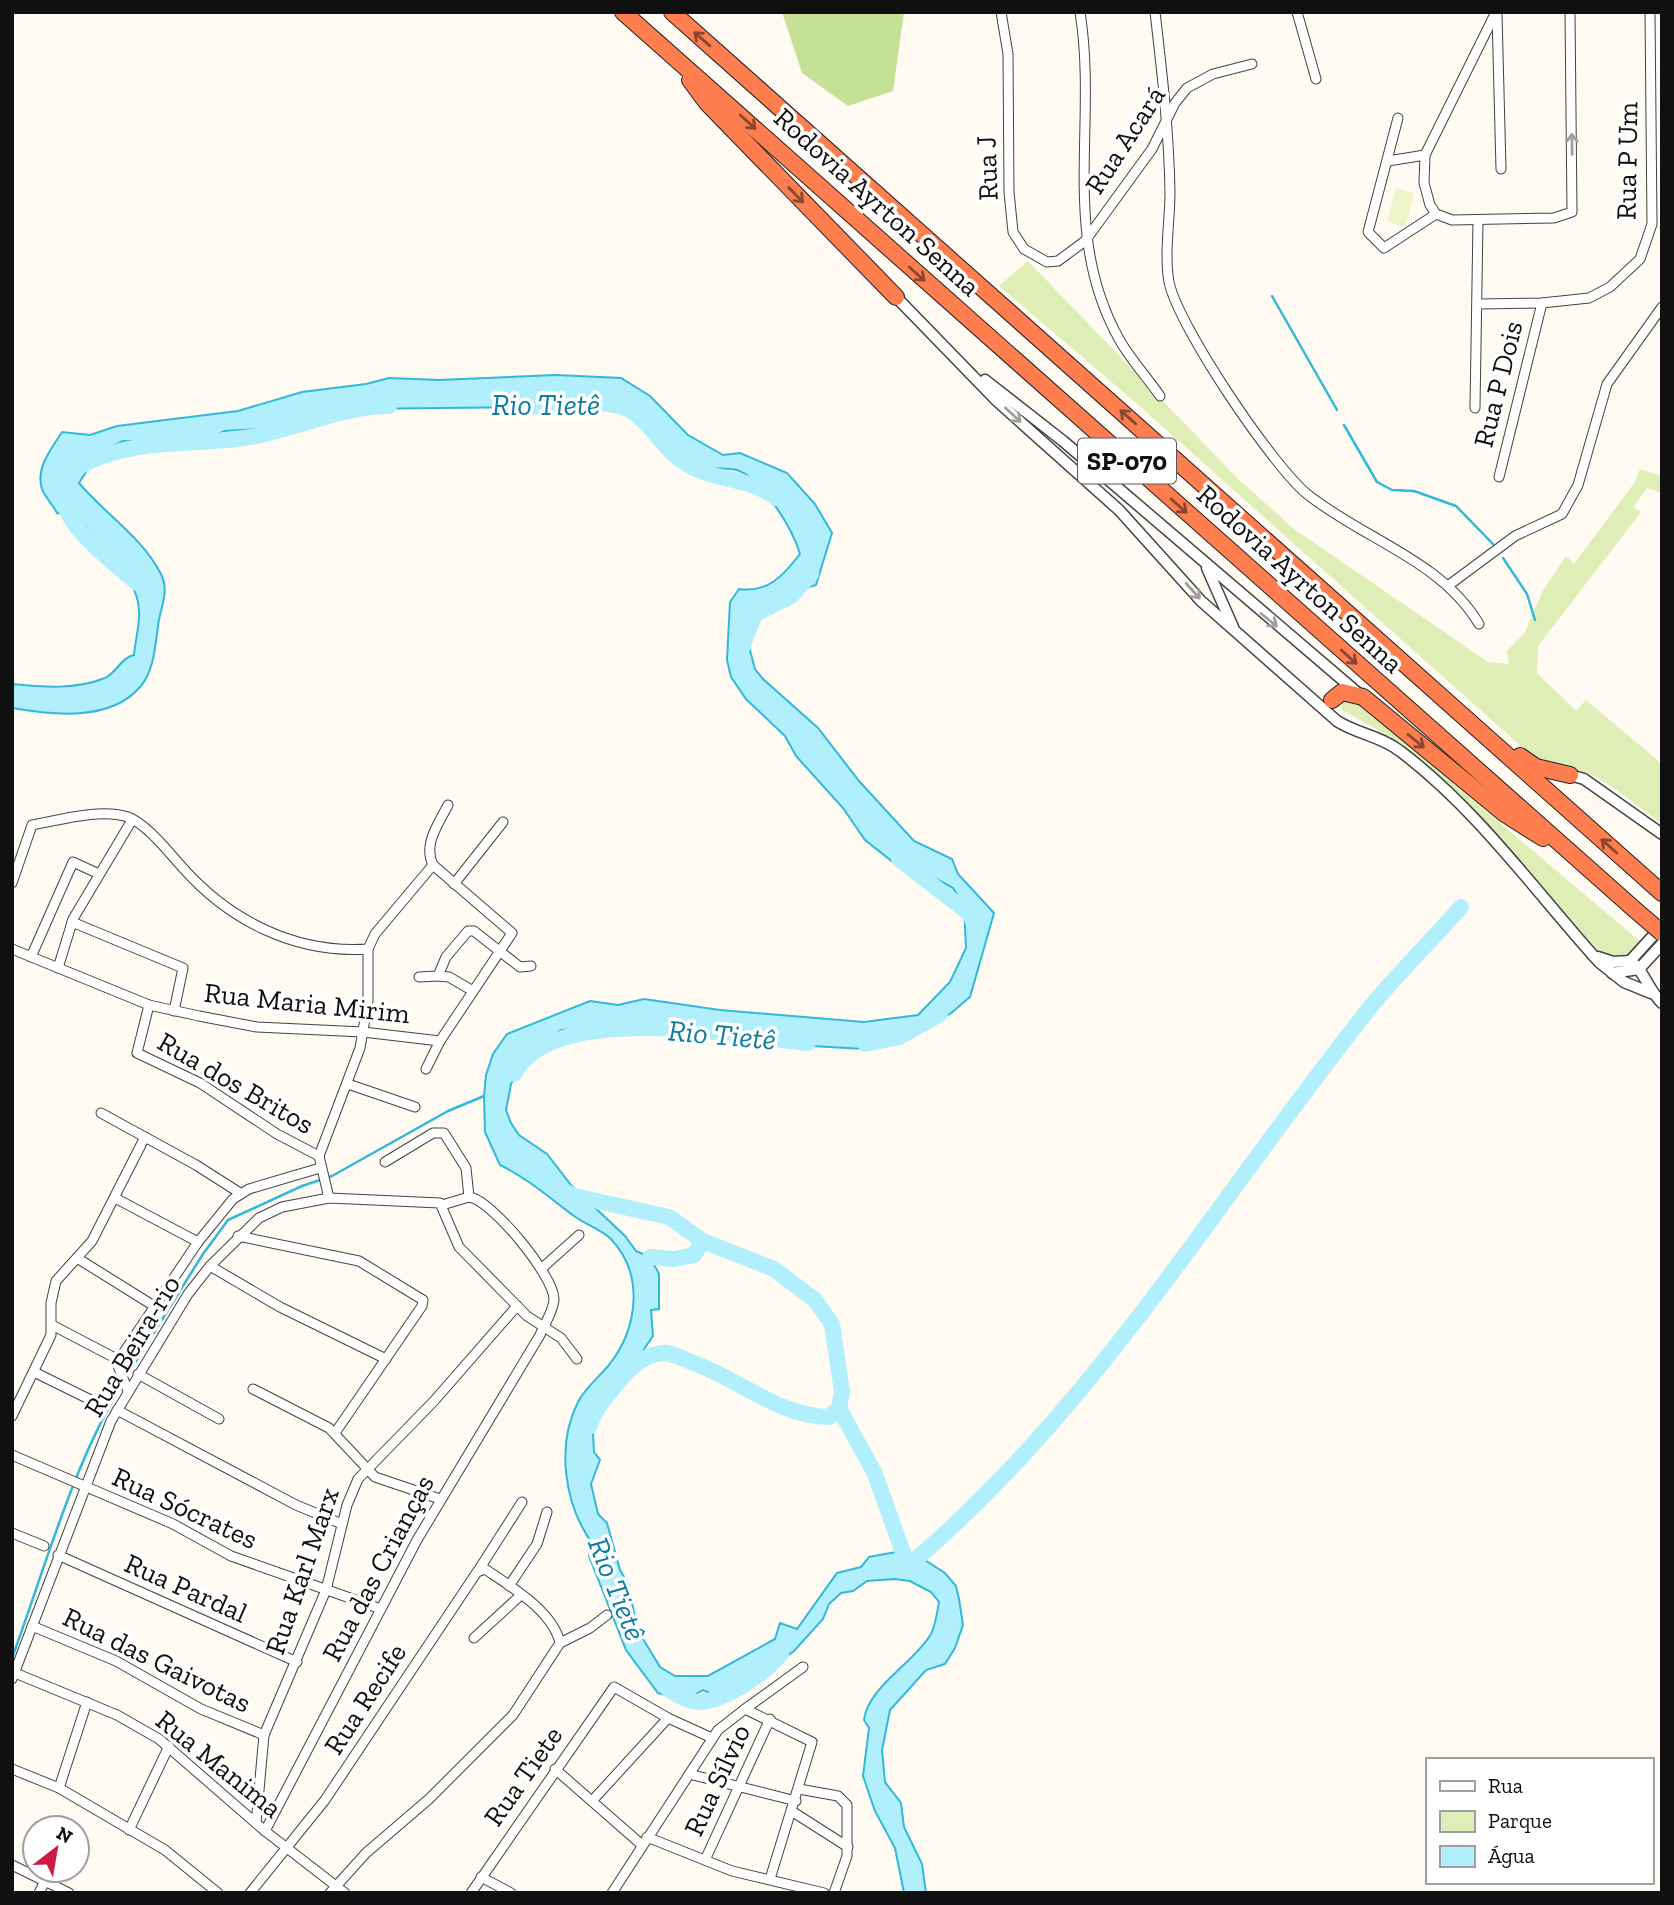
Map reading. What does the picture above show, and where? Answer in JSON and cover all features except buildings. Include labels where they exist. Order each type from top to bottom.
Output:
[{"type":"highway","name":"Rodovia Ayrton Senna","points":[[623,12],[1662,933]]},
{"type":"highway","name":"Rodovia Ayrton Senna","points":[[672,12],[1661,892]]},
{"type":"highway","points":[[670,53],[707,103],[896,297]]},
{"type":"highway","points":[[1374,636],[1404,655],[1522,757],[1548,771],[1570,775]]},
{"type":"highway","points":[[1332,701],[1342,692],[1363,697],[1505,814],[1535,835],[1564,848]]},
{"type":"highway","points":[[1559,800],[1555,787],[1562,777],[1570,775]]},
{"type":"street","name":"Rua J","points":[[1000,12],[1008,54],[1009,192],[1013,232],[1024,249],[1052,262],[1085,241]]},
{"type":"street","points":[[1080,12],[1086,65],[1082,183],[1085,241],[1116,334],[1160,396]]},
{"type":"street","points":[[1155,12],[1166,122],[1169,284],[1231,398],[1306,493],[1449,585],[1479,624]]},
{"type":"street","points":[[1297,12],[1316,79]]},
{"type":"street","points":[[1497,12],[1425,155],[1424,183],[1430,205],[1436,214],[1452,220],[1554,218],[1572,212],[1570,12]]},
{"type":"street","points":[[1497,12],[1501,169]]},
{"type":"street","name":"Rua P Um","points":[[1478,304],[1542,303],[1589,298],[1610,287],[1640,259],[1647,242],[1653,204],[1650,12]]},
{"type":"street","name":"Rua Acará","points":[[1085,241],[1152,149],[1175,103],[1192,83],[1252,64]]},
{"type":"street","points":[[1398,118],[1368,232],[1373,240],[1384,248],[1436,214]]},
{"type":"street","points":[[1388,161],[1425,155]]},
{"type":"street","points":[[1475,408],[1478,221]]},
{"type":"street","points":[[896,297],[1006,409],[1119,510],[1201,601],[1337,721],[1349,729],[1383,740],[1442,786],[1589,952],[1612,974],[1651,993],[1662,1003]]},
{"type":"street","name":"Rua P Dois","points":[[1499,477],[1542,303]]},
{"type":"street","points":[[1449,585],[1516,536],[1562,514],[1578,485],[1608,384],[1662,307]]},
{"type":"street","points":[[953,355],[1063,441],[1206,566],[1363,697]]},
{"type":"street","points":[[1206,566],[1234,631]]},
{"type":"street","points":[[1332,671],[1332,701],[1337,721]]},
{"type":"street","points":[[1570,775],[1584,779],[1662,834]]},
{"type":"street","points":[[426,1069],[440,1041],[512,933],[433,865],[428,856],[429,843],[448,805]]},
{"type":"street","points":[[12,883],[32,825],[91,815],[132,820],[160,842],[202,888],[245,919],[271,933],[305,945],[368,949]]},
{"type":"street","points":[[58,968],[72,922],[132,820]]},
{"type":"street","points":[[454,884],[503,822]]},
{"type":"street","points":[[31,957],[73,862],[99,874]]},
{"type":"street","points":[[328,1195],[319,1156],[348,1084],[363,1032],[370,977],[368,949],[375,934],[433,865]]},
{"type":"street","points":[[72,922],[183,968],[174,1011]]},
{"type":"street","points":[[1630,961],[1662,926]]},
{"type":"street","points":[[438,976],[446,957],[468,931],[474,931],[520,967],[531,966]]},
{"type":"street","points":[[1612,974],[1639,969],[1662,944]]},
{"type":"street","name":"Rua Maria Mirim","points":[[12,949],[149,1005],[174,1011],[250,1026],[363,1032],[440,1041]]},
{"type":"street","points":[[1589,952],[1603,960],[1630,961],[1639,969],[1651,993]]},
{"type":"street","points":[[419,977],[449,977],[473,991]]},
{"type":"street","name":"Rua dos Britos","points":[[149,1005],[137,1053],[200,1083],[277,1134],[319,1156]]},
{"type":"street","points":[[348,1084],[415,1107]]},
{"type":"street","points":[[101,1113],[240,1193]]},
{"type":"street","points":[[385,1162],[433,1133],[444,1133],[466,1168],[469,1197],[442,1205],[450,1231],[459,1247],[542,1330],[561,1338],[577,1359]]},
{"type":"street","points":[[12,1416],[52,1325],[51,1303],[56,1281],[92,1241],[145,1137]]},
{"type":"street","points":[[118,1361],[198,1241],[240,1193],[321,1170]]},
{"type":"street","name":"Rua Beira-rio","points":[[14,1668],[83,1485],[126,1388],[209,1266],[238,1236],[270,1212],[328,1195],[428,1201],[442,1205]]},
{"type":"street","name":"Rua das Crianças","points":[[265,1831],[440,1499],[542,1330],[554,1300],[541,1269],[481,1199],[469,1197]]},
{"type":"street","points":[[115,1198],[198,1241]]},
{"type":"street","points":[[541,1269],[579,1235]]},
{"type":"street","points":[[238,1236],[359,1261],[422,1299],[422,1307],[335,1433]]},
{"type":"street","points":[[77,1258],[154,1306]]},
{"type":"street","points":[[209,1266],[290,1312],[386,1359]]},
{"type":"street","name":"Rua Karl Marx","points":[[256,1823],[264,1735],[326,1590],[352,1492],[364,1469],[434,1401],[517,1306]]},
{"type":"street","points":[[52,1325],[118,1361],[126,1388]]},
{"type":"street","points":[[34,1371],[102,1405]]},
{"type":"street","points":[[138,1374],[219,1419]]},
{"type":"street","points":[[253,1389],[335,1433],[364,1469],[386,1482],[440,1499]]},
{"type":"street","points":[[117,1410],[296,1505],[342,1524]]},
{"type":"street","name":"Rua Sócrates","points":[[12,1455],[173,1524],[231,1556],[381,1609]]},
{"type":"street","name":"Rua Recife","points":[[250,1893],[288,1849],[343,1775],[480,1570],[522,1502]]},
{"type":"street","points":[[509,1586],[537,1544],[547,1512]]},
{"type":"street","points":[[12,1533],[44,1546]]},
{"type":"street","name":"Rua Pardal","points":[[58,1555],[297,1662]]},
{"type":"street","points":[[480,1570],[521,1595],[546,1619],[561,1643]]},
{"type":"street","points":[[474,1638],[521,1595]]},
{"type":"street","points":[[333,1889],[366,1853],[429,1799],[513,1715],[561,1643],[590,1628],[607,1615]]},
{"type":"street","name":"Rua das Gaivotas","points":[[32,1626],[116,1661],[201,1709],[264,1735]]},
{"type":"street","points":[[613,1892],[712,1738],[726,1722],[803,1667]]},
{"type":"street","name":"Rua Manima","points":[[14,1668],[141,1728],[169,1746],[333,1889],[345,1893]]},
{"type":"street","name":"Rua Tiete","points":[[471,1893],[614,1687],[668,1718]]},
{"type":"street","points":[[59,1788],[87,1702]]},
{"type":"street","points":[[745,1709],[812,1742],[793,1812],[770,1879]]},
{"type":"street","points":[[592,1801],[668,1718],[712,1738]]},
{"type":"street","name":"Rua Sílvio","points":[[705,1860],[770,1719]]},
{"type":"street","points":[[129,1830],[169,1746]]},
{"type":"street","points":[[12,1769],[59,1788],[178,1858],[218,1893]]},
{"type":"street","points":[[555,1769],[644,1841],[824,1893]]},
{"type":"street","points":[[689,1774],[796,1801]]},
{"type":"street","points":[[799,1789],[838,1796],[845,1802],[847,1851],[834,1893]]},
{"type":"street","points":[[793,1812],[847,1851]]},
{"type":"street","points":[[481,1877],[510,1893]]},
{"type":"street","points":[[51,1884],[69,1893]]},
{"type":"green space","points":[[782,12],[904,12],[893,91],[848,106],[802,73]]},
{"type":"green space","points":[[1396,188],[1414,193],[1406,227],[1387,222]]},
{"type":"green space","points":[[1028,261],[1238,479],[1294,529],[1488,662],[1509,664],[1507,651],[1524,634],[1542,592],[1566,556],[1574,564],[1635,482],[1640,469],[1662,476],[1662,493],[1647,488],[1633,507],[1641,512],[1538,646],[1537,673],[1576,711],[1586,700],[1662,764],[1662,824],[1594,776],[1532,756],[1135,402],[999,286]]},
{"type":"green space","points":[[1346,698],[1353,699],[1642,943],[1622,955],[1611,955],[1598,950],[1459,794],[1398,741],[1342,710],[1342,703]]},
{"type":"water","name":"Rio Tietê","points":[[556,375],[621,378],[650,396],[688,435],[723,455],[740,453],[787,473],[815,504],[832,533],[816,585],[775,600],[752,621],[745,632],[755,669],[818,728],[859,781],[914,841],[952,859],[958,874],[994,913],[970,997],[950,1014],[864,1049],[794,1045],[775,1035],[737,1034],[686,1024],[561,1030],[531,1051],[511,1084],[506,1110],[519,1135],[547,1154],[571,1185],[625,1236],[636,1251],[650,1257],[659,1274],[659,1309],[651,1310],[653,1336],[633,1365],[600,1394],[593,1434],[594,1452],[600,1460],[591,1484],[598,1514],[607,1523],[620,1570],[629,1585],[637,1629],[660,1667],[675,1676],[708,1676],[775,1639],[780,1623],[797,1629],[837,1573],[861,1567],[869,1557],[896,1552],[920,1557],[945,1573],[956,1586],[963,1625],[955,1648],[945,1664],[926,1670],[890,1710],[882,1750],[885,1782],[901,1803],[904,1827],[922,1864],[926,1893],[904,1893],[895,1848],[875,1811],[863,1776],[869,1728],[864,1720],[873,1697],[931,1634],[939,1602],[931,1592],[910,1581],[867,1581],[853,1591],[841,1593],[829,1604],[823,1619],[794,1651],[757,1676],[747,1690],[724,1699],[703,1690],[686,1700],[658,1693],[626,1650],[589,1556],[592,1543],[575,1511],[566,1474],[567,1437],[578,1402],[609,1365],[626,1335],[634,1301],[629,1268],[610,1238],[500,1165],[485,1132],[486,1075],[493,1054],[507,1034],[590,1001],[618,1005],[644,999],[720,1010],[864,1022],[918,1015],[950,982],[966,948],[964,906],[953,888],[933,877],[903,870],[865,840],[843,808],[796,756],[785,736],[746,699],[731,677],[727,660],[730,602],[739,589],[758,588],[774,581],[800,554],[784,519],[767,494],[747,475],[737,470],[697,466],[675,457],[658,443],[639,412],[601,401],[581,400],[538,407],[354,409],[276,428],[224,431],[210,439],[192,442],[123,441],[99,452],[79,483],[144,548],[164,581],[164,600],[148,674],[140,687],[128,698],[97,711],[62,714],[12,708],[12,684],[59,687],[94,682],[109,676],[134,655],[139,611],[131,584],[84,524],[73,516],[57,513],[42,489],[40,481],[43,466],[62,432],[90,435],[117,426],[238,411],[302,392],[366,384],[389,378],[439,380]]},
{"type":"waterway","points":[[1272,296],[1337,410]]},
{"type":"waterway","name":"Rio Tietê","points":[[517,407],[577,403],[622,407],[633,412],[677,457],[696,469],[757,487],[776,498]]},
{"type":"waterway","name":"Rio Tietê","points":[[77,468],[96,458],[137,447],[244,438],[352,410],[389,406]]},
{"type":"waterway","points":[[1344,425],[1377,482],[1392,490],[1414,491],[1456,506],[1493,544]]},
{"type":"waterway","name":"Rio Tietê","points":[[63,496],[66,508],[81,532],[137,583]]},
{"type":"waterway","points":[[1503,558],[1527,594],[1535,620]]},
{"type":"waterway","name":"Rio Tietê","points":[[739,655],[755,614],[791,596],[811,574]]},
{"type":"waterway","name":"Rio Tietê","points":[[899,859],[970,914],[975,927]]},
{"type":"waterway","points":[[839,1408],[874,1472],[908,1566],[975,1505],[1038,1439],[1097,1369],[1372,1005],[1461,907]]},
{"type":"waterway","name":"Rio Tietê","points":[[865,1044],[899,1037],[940,1014]]},
{"type":"waterway","name":"Rio Tietê","points":[[514,1074],[535,1051],[566,1037],[606,1030],[695,1030],[808,1043]]},
{"type":"waterway","points":[[126,1377],[203,1254],[228,1220],[302,1186],[332,1176],[448,1111],[484,1096]]},
{"type":"waterway","name":"Rio Tietê","points":[[564,1191],[574,1196],[669,1217],[703,1241],[774,1269],[815,1300],[832,1324],[842,1392],[839,1408],[829,1417],[810,1415],[775,1403],[679,1357],[659,1353],[633,1366],[601,1403],[589,1427]]},
{"type":"waterway","points":[[650,1257],[674,1259],[694,1255],[703,1241]]},
{"type":"waterway","points":[[12,1658],[61,1517],[89,1447],[123,1383]]},
{"type":"waterway","name":"Rio Tietê","points":[[668,1689],[692,1701],[715,1699],[753,1679],[781,1654]]}]
